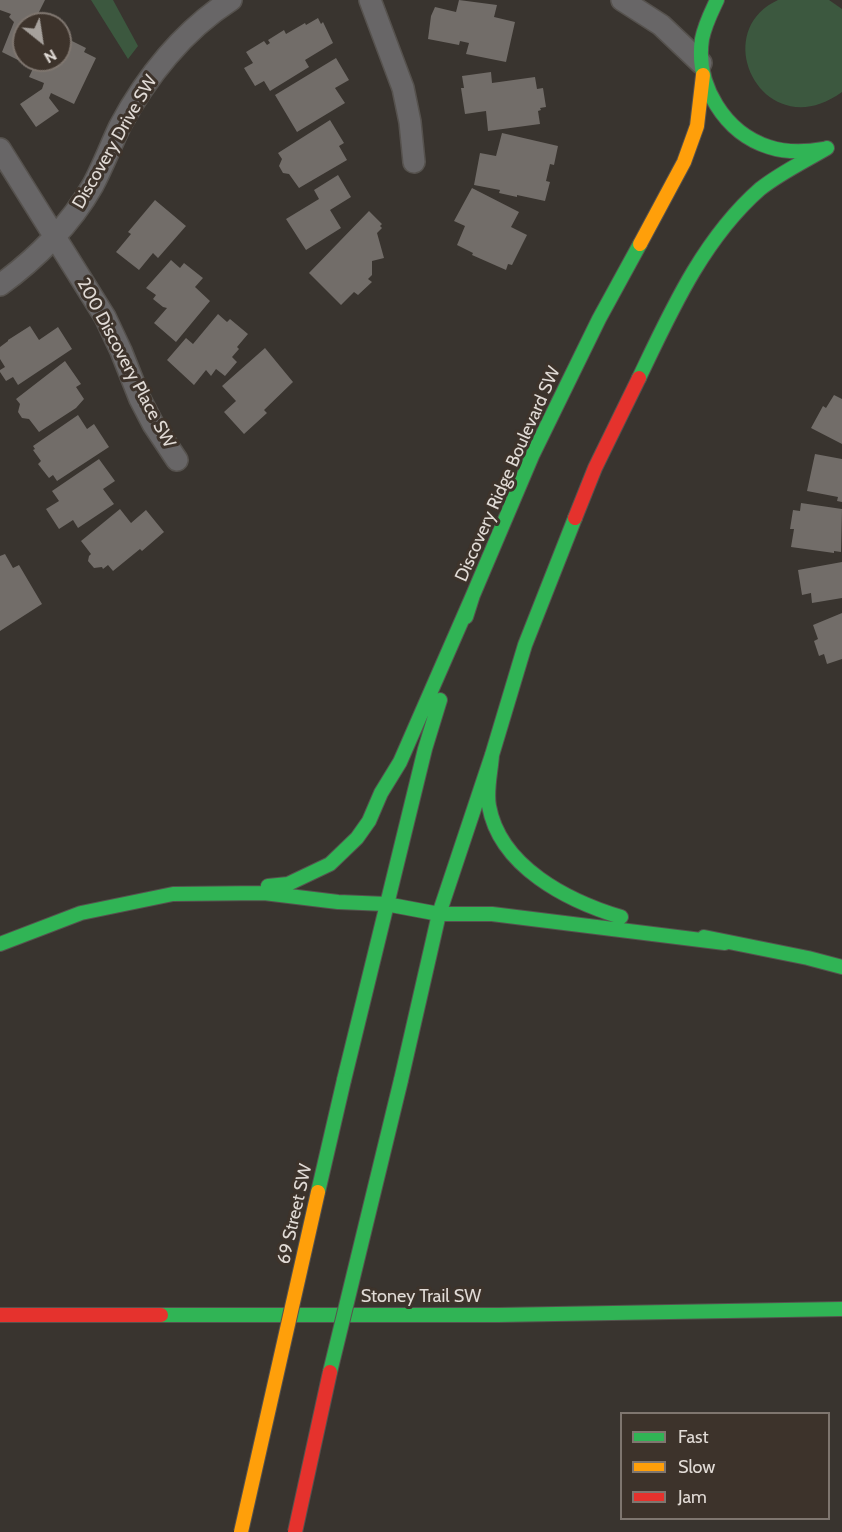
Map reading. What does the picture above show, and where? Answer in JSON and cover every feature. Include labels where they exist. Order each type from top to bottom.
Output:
[{"type":"main road","name":"Discovery Ridge Boulevard SW","points":[[386,904],[425,748],[473,596],[532,456],[604,309],[684,162],[697,126],[702,69],[701,44],[705,25],[717,0]]},
{"type":"main road","points":[[702,69],[711,97],[723,117],[740,132],[760,144],[781,151],[804,152],[827,148]]},
{"type":"main road","points":[[294,1532],[321,1408],[439,914],[492,755],[525,645],[566,540],[595,468],[666,322],[711,242],[762,188],[827,148],[842,142]]},
{"type":"main road","points":[[0,944],[81,913],[173,894],[288,884],[330,864],[345,852],[369,820],[381,793],[400,762],[473,596]]},
{"type":"main road","points":[[492,755],[489,806],[495,826],[505,843],[537,876],[556,889],[600,912],[725,943]]},
{"type":"main road","points":[[173,894],[264,893],[338,902],[386,904],[439,914],[492,914],[725,943],[808,958],[842,967]]},
{"type":"main road","name":"69 Street SW","points":[[241,1532],[386,904]]},
{"type":"main road","name":"Stoney Trail SW","points":[[0,1315],[498,1316],[842,1309]]},
{"type":"street","name":"Discovery Drive SW","points":[[0,285],[55,236],[92,186],[121,125],[159,66],[183,40],[231,0]]},
{"type":"street","points":[[370,0],[403,88],[410,122],[414,162]]},
{"type":"street","points":[[622,0],[661,25],[702,69]]},
{"type":"street","name":"200 Discovery Place SW","points":[[0,149],[105,317],[140,399],[153,424],[177,460]]},
{"type":"green space","points":[[91,0],[113,0],[138,46],[128,59]]},
{"type":"green space","points":[[778,0],[829,0],[842,9],[842,92],[814,105],[789,106],[769,96],[754,79],[746,58],[747,36],[757,16]]},
{"type":"building","points":[[0,0],[45,0],[39,12],[12,12],[12,20],[9,17],[11,14],[0,10]]},
{"type":"building","points":[[459,0],[497,5],[494,17],[515,22],[506,62],[466,54],[469,43],[460,41],[459,45],[428,39],[431,16],[435,7],[456,12]]},
{"type":"building","points":[[318,18],[321,24],[323,22],[333,43],[305,60],[309,67],[270,91],[264,81],[255,86],[244,68],[253,63],[246,52],[264,41],[267,45],[270,43],[268,40],[284,30],[286,34]]},
{"type":"building","points":[[12,27],[12,57],[2,52]]},
{"type":"building","points":[[72,41],[86,48],[84,52],[96,58],[74,104],[51,93],[49,98],[59,111],[36,127],[20,104],[42,89],[44,83],[29,77],[31,72],[72,72]]},
{"type":"building","points":[[336,58],[349,80],[335,88],[345,103],[297,132],[275,95]]},
{"type":"building","points":[[491,72],[492,83],[535,77],[537,89],[543,88],[546,107],[538,111],[540,124],[488,131],[486,111],[465,114],[461,88],[464,88],[462,76]]},
{"type":"building","points":[[330,120],[344,143],[339,146],[347,160],[299,188],[289,174],[283,173],[279,166],[282,159],[278,153]]},
{"type":"building","points":[[502,133],[558,146],[554,165],[550,164],[546,181],[550,182],[545,201],[499,193],[500,190],[474,185],[480,153],[496,156]]},
{"type":"building","points":[[338,175],[351,197],[330,210],[341,228],[306,250],[286,219],[319,199],[314,190]]},
{"type":"building","points":[[472,188],[519,212],[511,227],[527,235],[512,265],[508,264],[506,270],[472,255],[473,253],[457,245],[465,226],[454,221]]},
{"type":"building","points":[[155,200],[186,226],[158,258],[153,253],[139,270],[116,252],[131,234],[128,232]]},
{"type":"building","points":[[369,211],[382,224],[380,226],[382,228],[377,233],[384,258],[372,261],[372,275],[368,279],[372,282],[358,295],[354,292],[341,305],[309,273]]},
{"type":"building","points":[[171,260],[180,268],[184,263],[203,278],[195,287],[210,301],[176,342],[154,323],[167,308],[153,299],[156,295],[146,288]]},
{"type":"building","points":[[218,314],[227,322],[230,319],[248,334],[232,357],[237,362],[225,376],[216,369],[211,376],[206,370],[194,385],[167,360],[186,338],[193,344]]},
{"type":"building","points":[[30,326],[39,340],[58,327],[72,349],[18,385],[13,377],[6,381],[0,372],[5,367],[0,359],[0,347]]},
{"type":"building","points":[[265,348],[293,382],[264,410],[267,413],[244,434],[224,412],[236,401],[222,386]]},
{"type":"building","points":[[65,361],[81,384],[76,387],[84,399],[76,408],[39,432],[29,419],[22,418],[18,412],[20,404],[16,399]]},
{"type":"building","points":[[834,395],[842,399],[842,444],[811,428],[823,406],[826,408]]},
{"type":"building","points":[[78,415],[87,429],[94,424],[109,447],[57,481],[53,475],[49,478],[38,464],[41,461],[33,450],[35,449],[33,446]]},
{"type":"building","points":[[815,454],[842,459],[842,502],[837,501],[838,497],[807,491]]},
{"type":"building","points":[[99,459],[115,481],[103,489],[114,504],[78,528],[73,520],[59,529],[46,509],[59,501],[52,491]]},
{"type":"building","points":[[801,503],[842,509],[841,552],[791,547],[794,529],[790,529],[793,510],[800,511]]},
{"type":"building","points":[[120,509],[131,523],[146,510],[164,532],[113,571],[108,565],[103,569],[102,567],[94,568],[88,561],[91,554],[81,541]]},
{"type":"building","points":[[5,554],[13,568],[19,565],[42,604],[0,631],[0,556]]},
{"type":"building","points":[[842,562],[842,598],[812,603],[811,593],[802,595],[798,570]]},
{"type":"building","points":[[842,613],[842,659],[827,664],[824,654],[819,656],[814,641],[818,639],[813,625]]},
{"type":"traffic: fast","points":[[717,0],[703,34],[701,56],[703,73],[716,105],[739,131],[769,147],[796,151],[824,149]]},
{"type":"traffic: fast","points":[[639,378],[690,277],[722,230],[760,189],[784,172],[827,148]]},
{"type":"traffic: fast","points":[[466,617],[473,595],[532,456],[599,319],[640,244]]},
{"type":"traffic: fast","points":[[401,1080],[439,914],[492,755],[525,645],[575,518]]},
{"type":"traffic: fast","points":[[268,886],[288,884],[330,864],[357,838],[369,821],[381,793],[400,762],[473,595]]},
{"type":"traffic: fast","points":[[344,1080],[425,749],[440,700]]},
{"type":"traffic: fast","points":[[492,755],[488,800],[496,828],[507,847],[522,864],[559,891],[621,917]]},
{"type":"traffic: fast","points":[[0,944],[81,913],[173,894],[264,893],[338,902],[386,904],[439,914],[492,914],[725,943]]},
{"type":"traffic: fast","points":[[704,937],[842,967]]},
{"type":"traffic: fast","points":[[318,1192],[344,1080]]},
{"type":"traffic: fast","points":[[330,1372],[401,1080]]},
{"type":"traffic: fast","points":[[161,1315],[498,1315],[842,1309]]},
{"type":"traffic: slow","points":[[640,244],[684,162],[697,126],[703,75]]},
{"type":"traffic: slow","points":[[241,1532],[318,1192]]},
{"type":"traffic: jam","points":[[575,518],[595,468],[639,378]]},
{"type":"traffic: jam","points":[[0,1315],[161,1315]]},
{"type":"traffic: jam","points":[[295,1532],[330,1372]]}]
